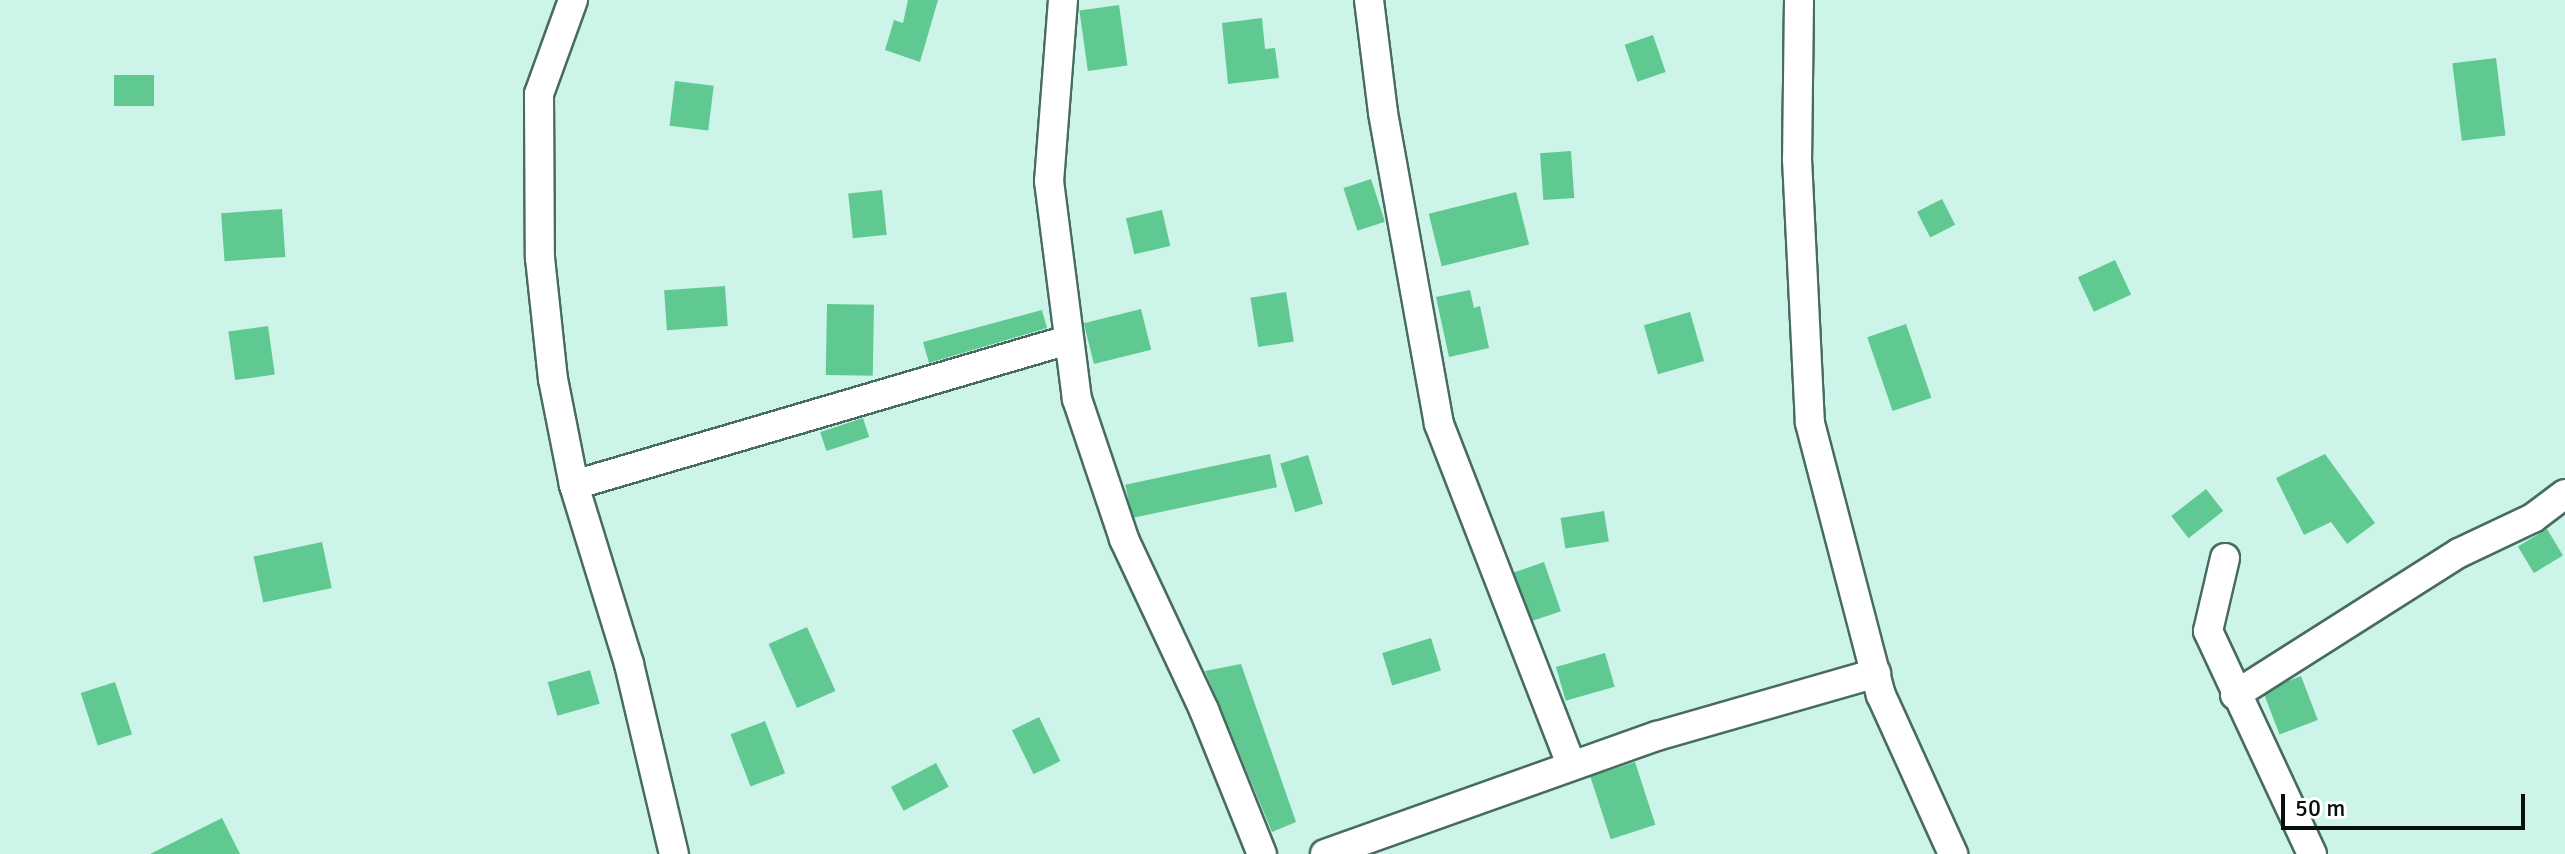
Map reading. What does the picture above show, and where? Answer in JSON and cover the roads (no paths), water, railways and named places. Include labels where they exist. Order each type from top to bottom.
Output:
[{"type":"street","points":[[573,0],[542,75],[539,124],[540,258],[553,379],[574,485],[629,664],[674,854]]},
{"type":"street","points":[[1063,0],[1049,181],[1068,340],[1086,434],[1124,539],[1204,710],[1262,854]]},
{"type":"street","points":[[1369,0],[1380,98],[1439,424],[1571,765]]},
{"type":"street","points":[[1799,0],[1797,159],[1810,423],[1892,728],[1953,854]]},
{"type":"street","points":[[574,485],[1068,340]]},
{"type":"street","points":[[2235,695],[2459,553],[2533,518],[2565,494]]},
{"type":"street","points":[[2225,558],[2208,631],[2235,695],[2312,854]]},
{"type":"street","points":[[1325,854],[1571,765],[1876,673]]}]
